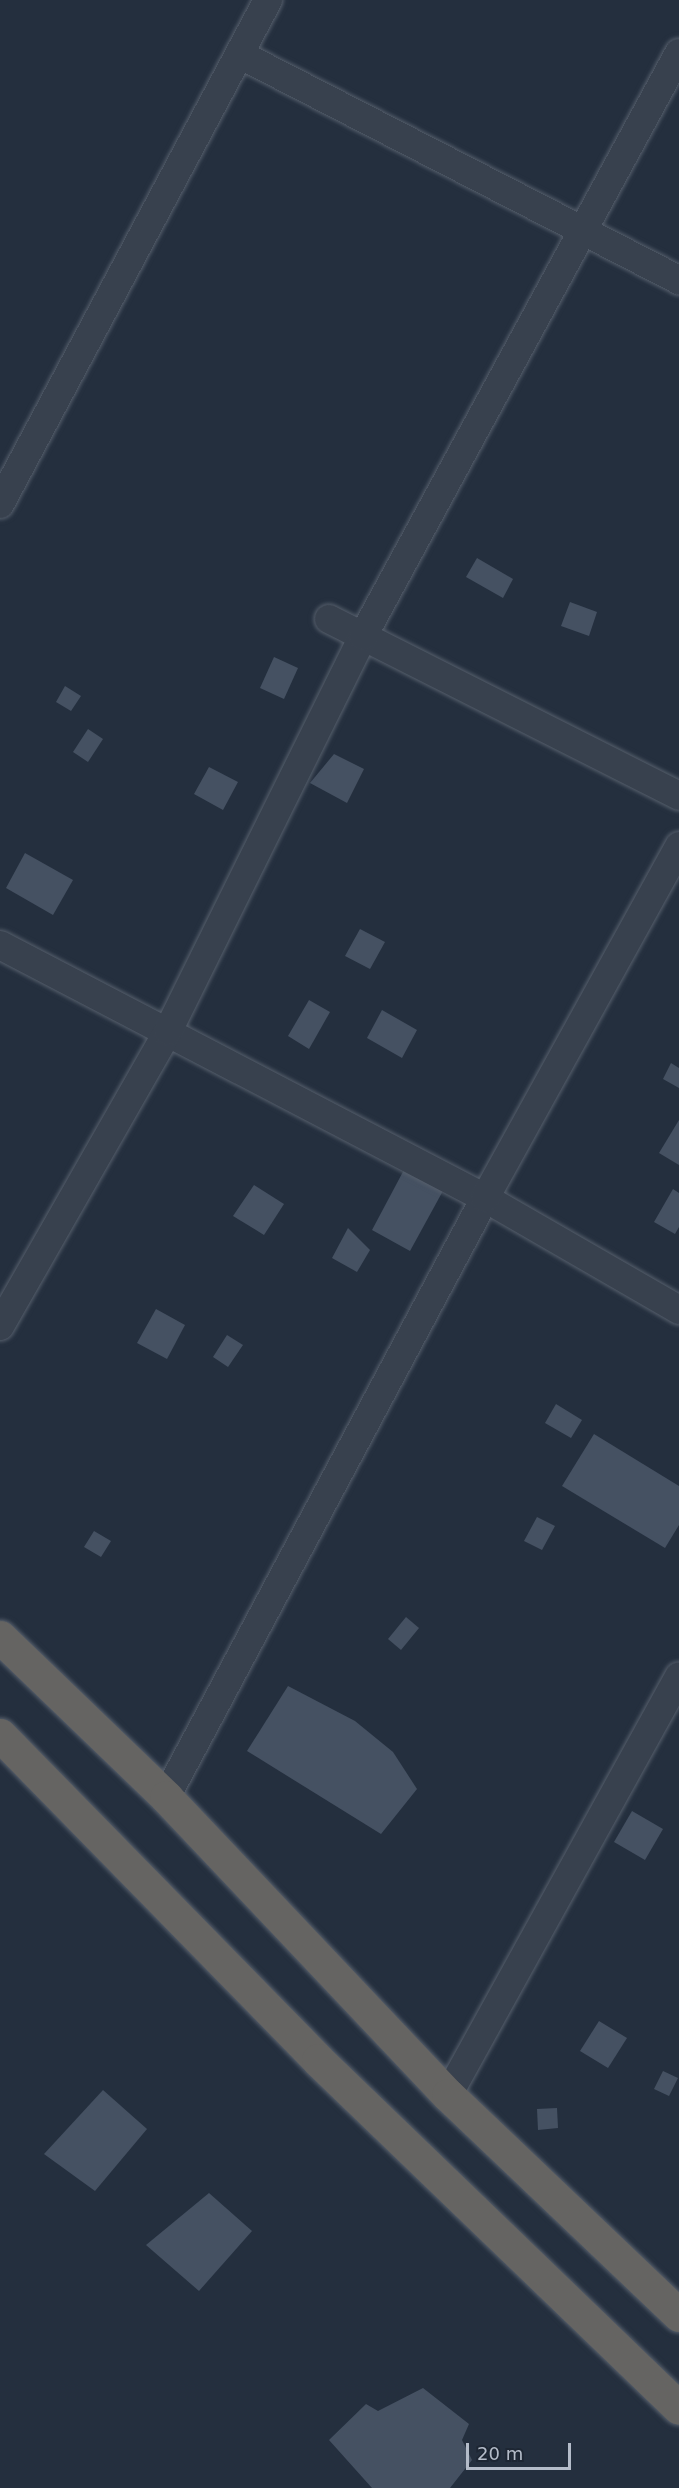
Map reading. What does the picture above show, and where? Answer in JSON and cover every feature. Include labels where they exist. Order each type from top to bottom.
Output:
[{"type":"highway","points":[[0,1637],[166,1797],[448,2095],[679,2315]]},
{"type":"highway","points":[[0,1735],[318,2060],[679,2408]]},
{"type":"street","points":[[0,504],[268,0]]},
{"type":"street","points":[[0,1326],[168,1031],[363,636],[679,53]]},
{"type":"street","points":[[239,54],[679,280]]},
{"type":"street","points":[[329,618],[679,796]]},
{"type":"street","points":[[166,1797],[485,1197],[679,846]]},
{"type":"street","points":[[0,945],[485,1197],[679,1310]]},
{"type":"street","points":[[448,2095],[679,1676]]},
{"type":"building","points":[[477,558],[513,579],[503,598],[466,577]]},
{"type":"building","points":[[570,602],[597,612],[589,636],[561,626]]},
{"type":"building","points":[[274,657],[298,668],[284,699],[260,688]]},
{"type":"building","points":[[65,686],[81,696],[71,711],[56,702]]},
{"type":"building","points":[[88,729],[103,739],[88,762],[73,752]]},
{"type":"building","points":[[334,754],[364,769],[347,803],[310,783]]},
{"type":"building","points":[[209,767],[238,782],[223,810],[194,794]]},
{"type":"building","points":[[25,853],[73,880],[53,915],[6,888]]},
{"type":"building","points":[[360,929],[385,942],[370,969],[345,956]]},
{"type":"building","points":[[309,1000],[330,1012],[309,1049],[288,1036]]},
{"type":"building","points":[[382,1010],[417,1030],[402,1058],[367,1038]]},
{"type":"building","points":[[671,1063],[679,1068],[679,1088],[663,1079]]},
{"type":"building","points":[[679,1120],[679,1165],[659,1153]]},
{"type":"building","points":[[405,1168],[444,1189],[410,1251],[372,1230]]},
{"type":"building","points":[[254,1185],[284,1204],[264,1235],[233,1216]]},
{"type":"building","points":[[673,1189],[679,1193],[679,1227],[675,1234],[654,1222]]},
{"type":"building","points":[[348,1228],[370,1250],[357,1272],[332,1258]]},
{"type":"building","points":[[156,1309],[185,1325],[167,1359],[137,1343]]},
{"type":"building","points":[[227,1335],[243,1345],[228,1367],[213,1357]]},
{"type":"building","points":[[556,1404],[582,1420],[571,1438],[545,1423]]},
{"type":"building","points":[[594,1434],[679,1486],[679,1525],[665,1548],[562,1486]]},
{"type":"building","points":[[537,1517],[555,1526],[542,1550],[524,1541]]},
{"type":"building","points":[[94,1531],[111,1541],[101,1557],[84,1547]]},
{"type":"building","points":[[406,1617],[419,1628],[401,1650],[388,1639]]},
{"type":"building","points":[[288,1686],[355,1721],[393,1752],[417,1789],[381,1834],[247,1751]]},
{"type":"building","points":[[632,1811],[663,1829],[645,1860],[614,1842]]},
{"type":"building","points":[[599,2021],[627,2038],[608,2068],[580,2051]]},
{"type":"building","points":[[663,2071],[678,2078],[669,2096],[654,2089]]},
{"type":"building","points":[[103,2090],[147,2129],[95,2191],[44,2154]]},
{"type":"building","points":[[557,2108],[558,2128],[538,2130],[537,2109]]},
{"type":"building","points":[[209,2193],[252,2231],[199,2291],[146,2245]]},
{"type":"building","points":[[423,2388],[469,2424],[462,2440],[472,2460],[450,2488],[372,2488],[329,2440],[366,2404],[378,2411]]}]
